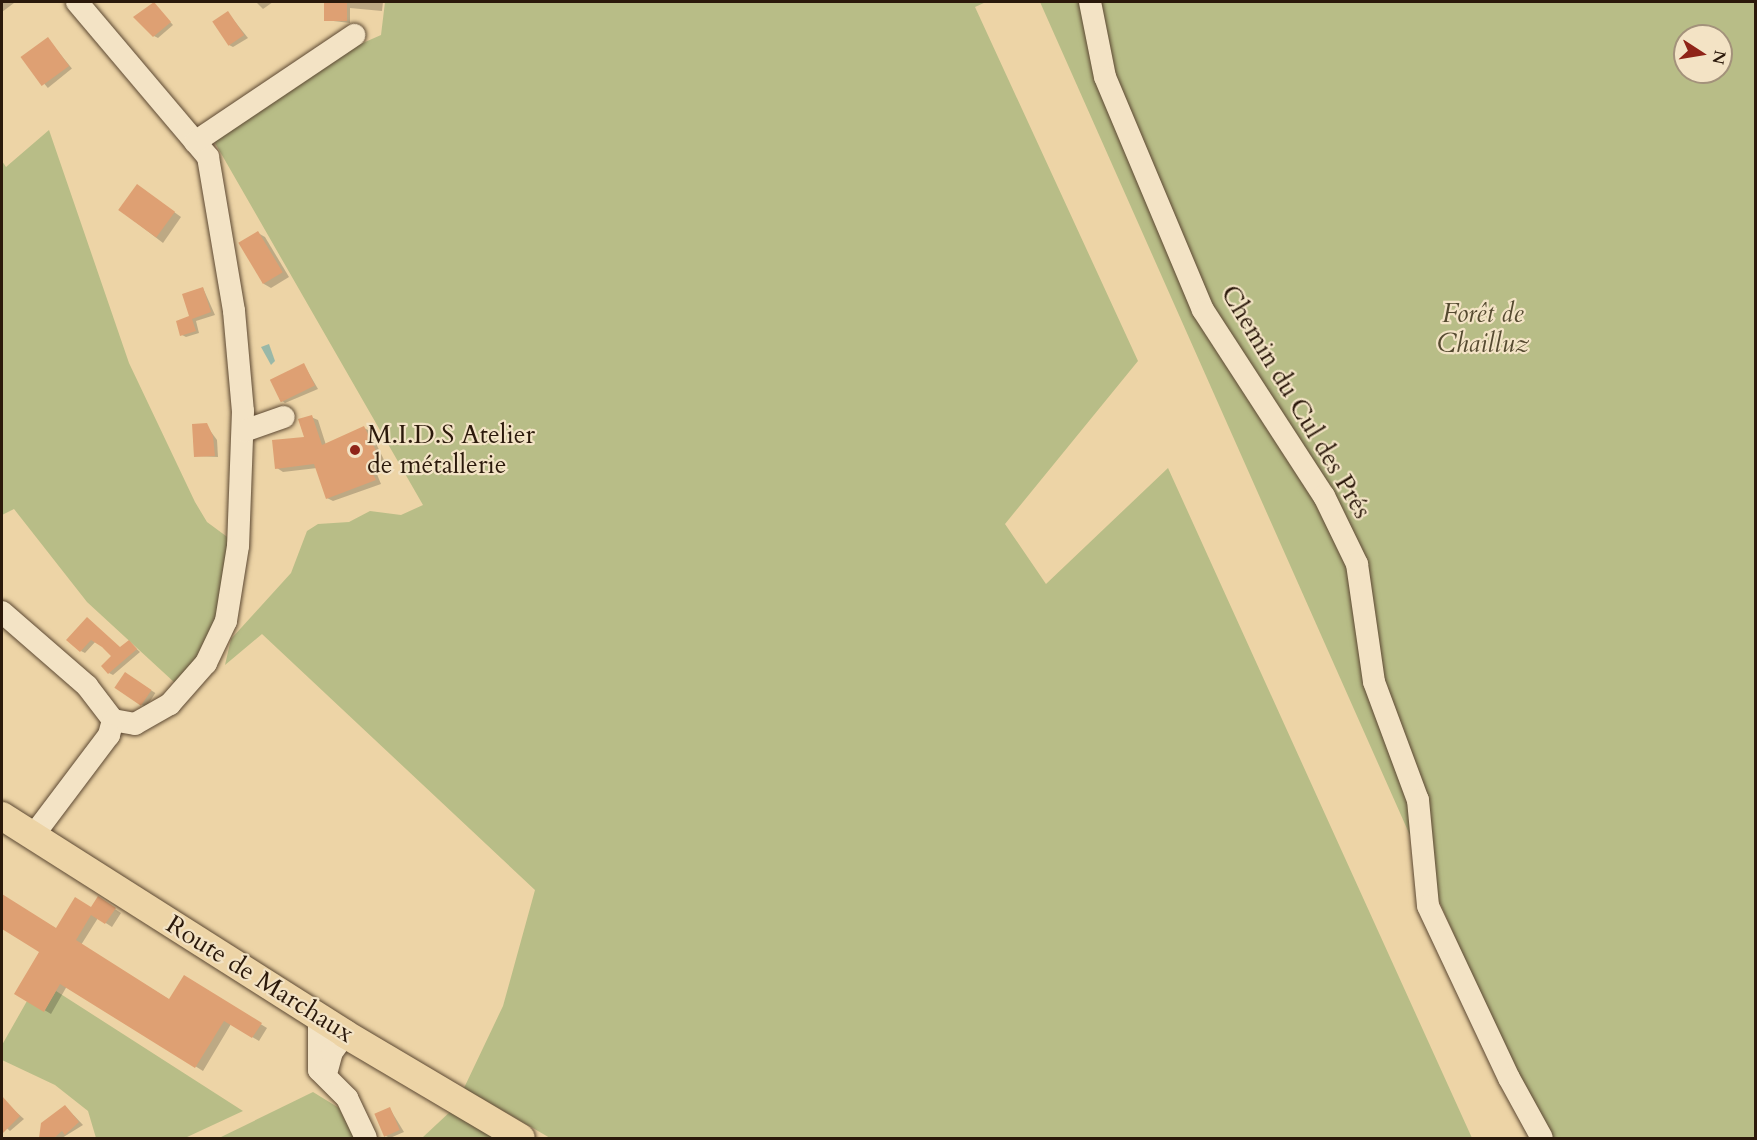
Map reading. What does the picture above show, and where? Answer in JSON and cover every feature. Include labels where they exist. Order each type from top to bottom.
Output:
[{"type":"main road","name":"Route de Marchaux","points":[[2,816],[319,1018],[521,1138]]},
{"type":"street","points":[[2,612],[87,686],[113,720],[130,725],[142,722],[170,704],[206,663],[226,621],[238,546],[244,431],[239,347],[208,158],[77,2]]},
{"type":"street","name":"Chemin du Cul des Prés","points":[[1090,2],[1105,77],[1203,310],[1324,496],[1357,564],[1374,682],[1418,800],[1428,906],[1509,1078],[1542,1138]]},
{"type":"street","points":[[195,141],[354,35]]},
{"type":"street","points":[[244,431],[284,417]]},
{"type":"street","points":[[33,836],[105,742],[113,720]]},
{"type":"street","points":[[319,1018],[316,1059],[319,1070],[326,1074],[347,1098],[366,1138]]},
{"type":"street","points":[[326,1074],[332,1052],[345,1034]]},
{"type":"green space","points":[[385,2],[986,2],[975,7],[1138,361],[1005,524],[1046,584],[1168,468],[1472,1138],[550,1138],[464,1088],[503,1006],[535,890],[262,634],[225,665],[231,639],[291,573],[307,531],[318,524],[349,522],[370,511],[401,515],[423,505],[211,136],[356,46],[381,35]]},
{"type":"green space","name":"Forêt de Chailluz","points":[[1040,2],[1755,2],[1755,1138],[1539,1138],[1456,939]]},
{"type":"green space","points":[[49,130],[129,363],[195,502],[207,522],[230,539],[218,617],[196,664],[175,683],[87,602],[14,509],[2,515],[2,161],[6,167]]},
{"type":"green space","points":[[56,991],[243,1111],[185,1138],[96,1138],[88,1111],[55,1085],[2,1060],[2,1045],[27,1001],[44,1011]]},
{"type":"green space","points":[[313,1092],[339,1108],[354,1138],[219,1138]]},
{"type":"green space","points":[[453,1109],[502,1138],[422,1138]]},
{"type":"shaded area","points":[[269,344],[275,361],[271,365],[261,347]]},
{"type":"building","points":[[154,2],[171,22],[153,37],[133,17]]},
{"type":"building","points":[[324,2],[347,2],[347,21],[324,21]]},
{"type":"building","points":[[228,11],[244,35],[228,46],[212,22]]},
{"type":"building","points":[[48,37],[69,66],[42,86],[20,57]]},
{"type":"building","points":[[137,184],[175,212],[156,238],[118,210]]},
{"type":"building","points":[[258,231],[283,272],[263,284],[238,243]]},
{"type":"building","points":[[203,287],[211,312],[192,319],[196,331],[180,336],[176,321],[189,316],[182,294]]},
{"type":"building","points":[[304,363],[315,385],[281,402],[270,380]]},
{"type":"building","points":[[312,415],[322,445],[364,426],[380,459],[368,464],[376,480],[326,499],[314,464],[275,469],[272,440],[304,437],[298,419]]},
{"type":"building","points":[[207,423],[213,436],[215,456],[194,457],[192,424]]},
{"type":"building","points":[[87,617],[120,647],[129,640],[137,649],[108,674],[101,666],[111,656],[102,647],[91,640],[80,652],[66,640]]},
{"type":"building","points":[[125,672],[152,690],[141,706],[114,688]]},
{"type":"building","points":[[2,894],[56,928],[75,897],[91,907],[98,896],[116,908],[105,924],[91,915],[76,940],[169,999],[184,975],[262,1023],[252,1038],[224,1021],[195,1068],[60,984],[44,1012],[14,994],[39,952],[2,929]]},
{"type":"building","points":[[2,1096],[20,1116],[2,1134]]},
{"type":"building","points":[[65,1105],[79,1122],[65,1135],[62,1131],[54,1138],[39,1138],[41,1123]]},
{"type":"building","points":[[390,1107],[400,1130],[384,1137],[374,1114]]},
{"type":"place","name":"M.I.D.S Atelier de métallerie","points":[[355,450]]}]
